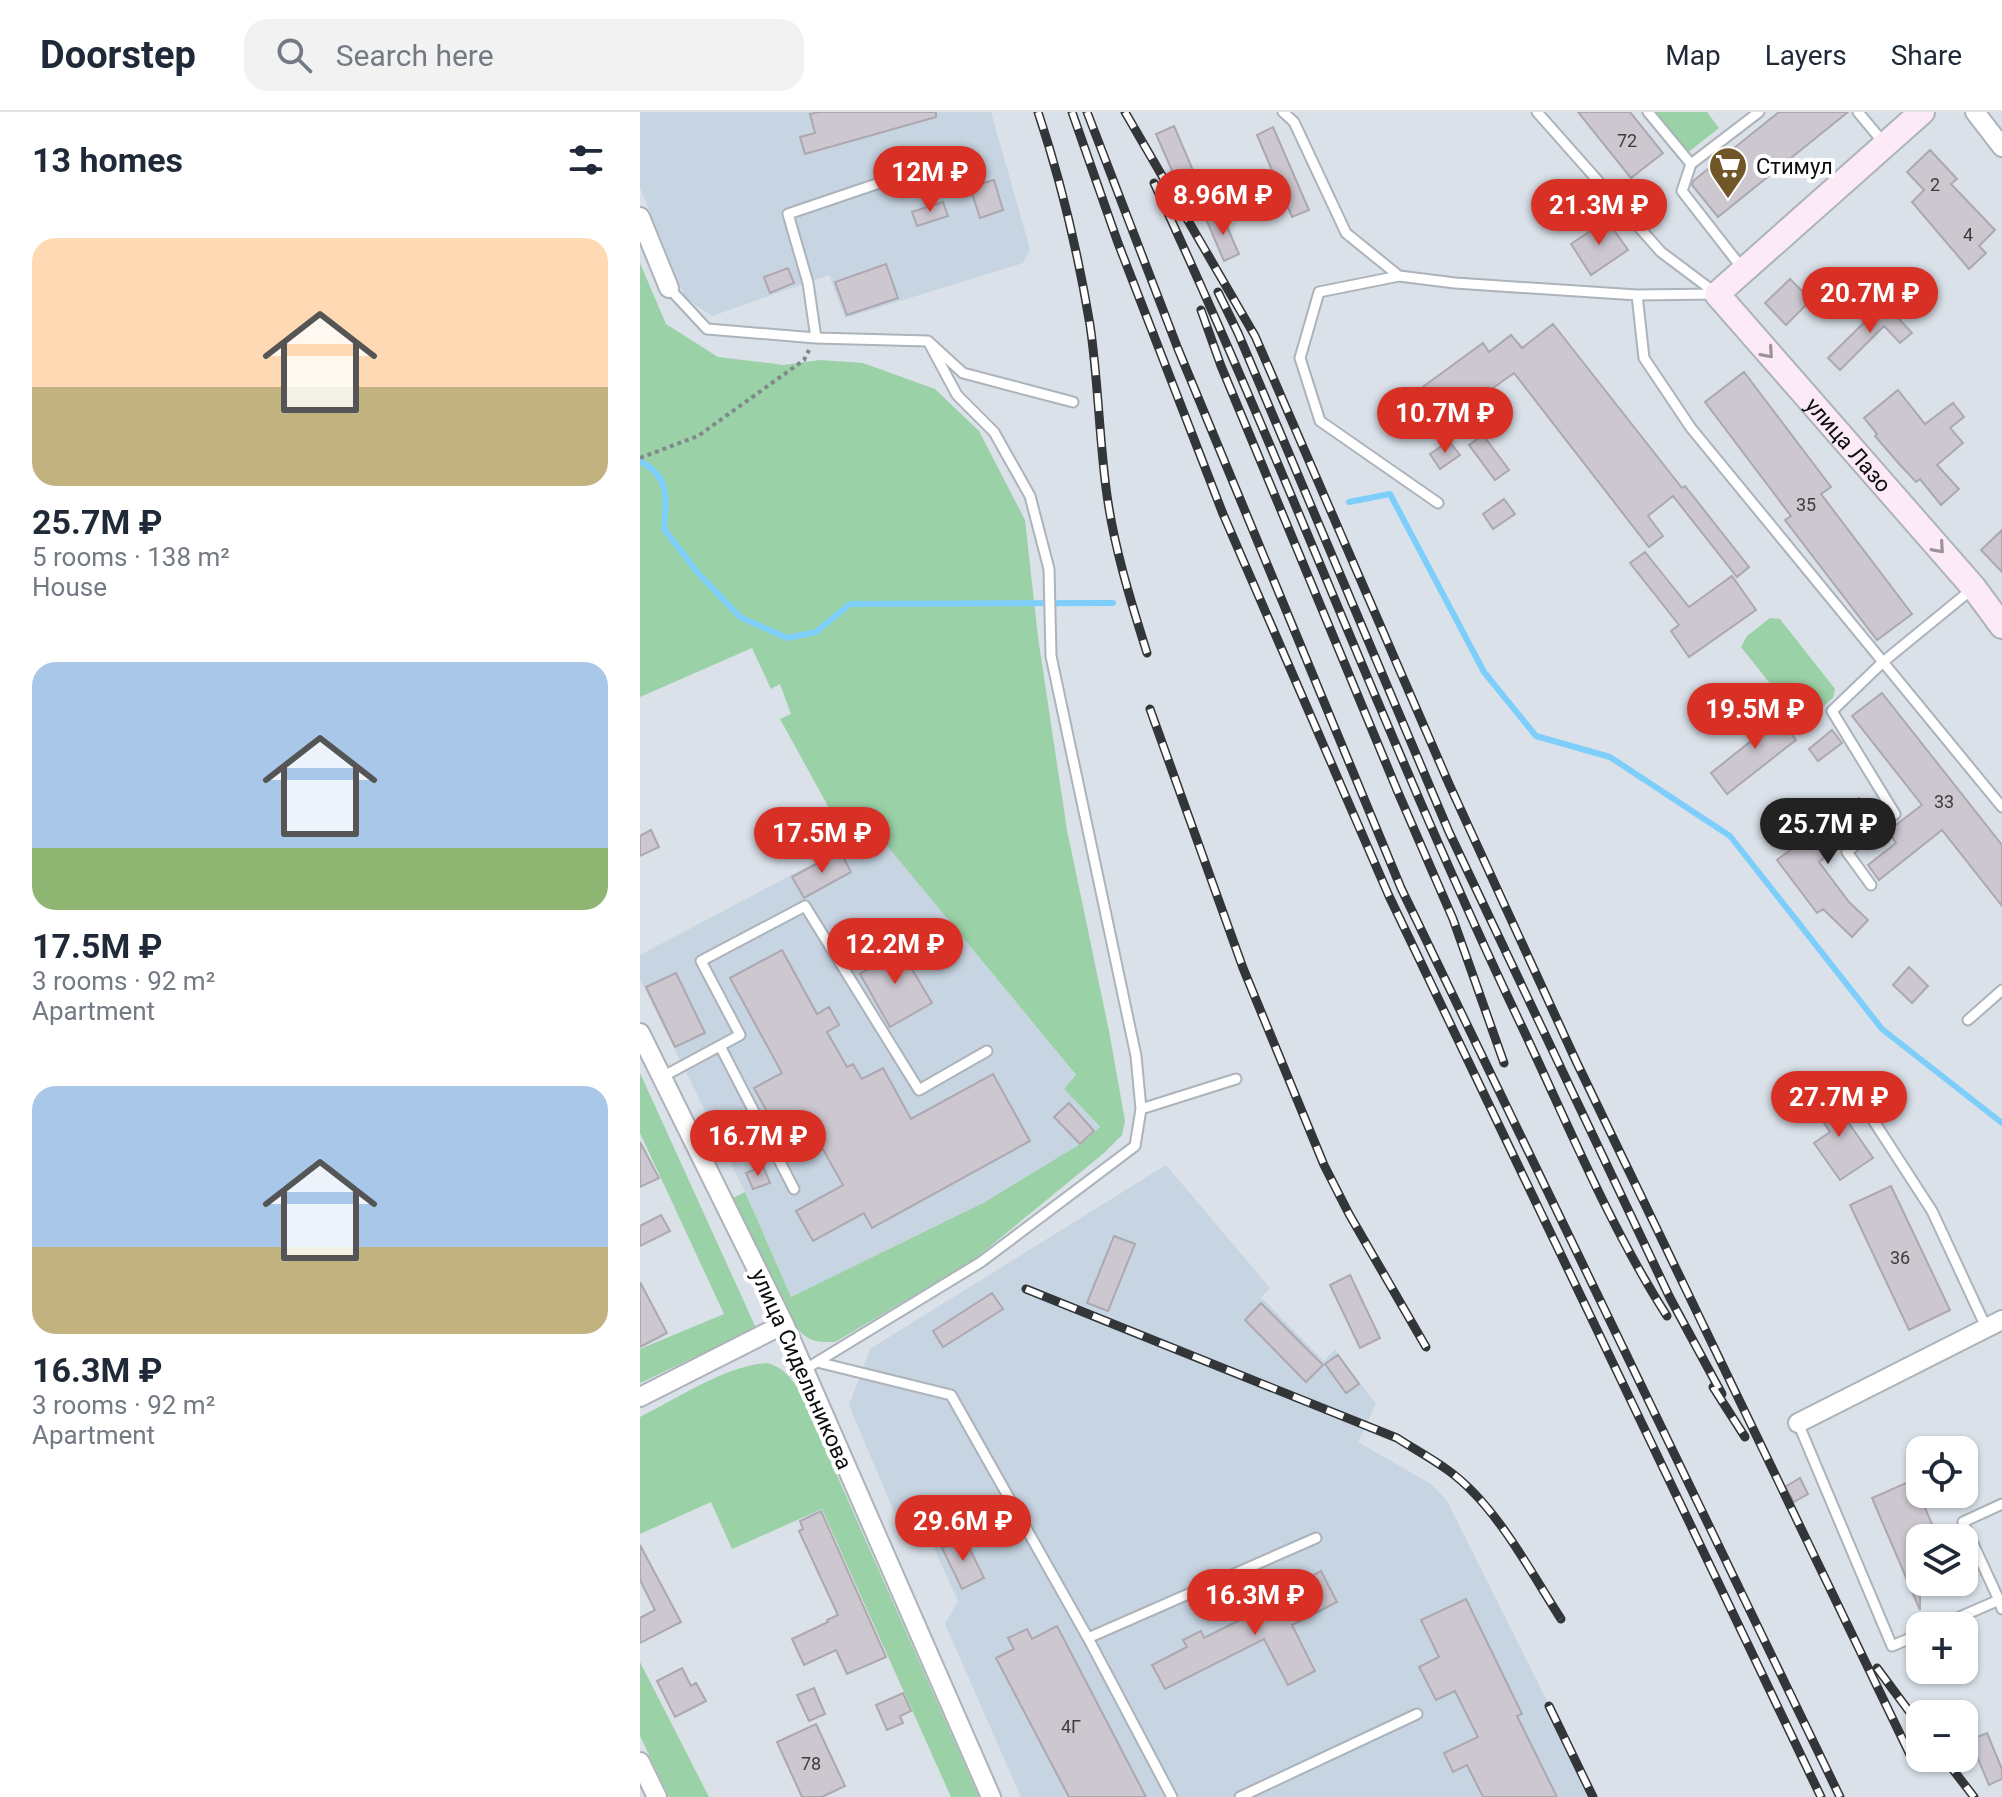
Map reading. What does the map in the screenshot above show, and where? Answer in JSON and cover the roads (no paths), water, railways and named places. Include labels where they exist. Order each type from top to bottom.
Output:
[{"type":"street","points":[[1717,294],[1922,112]]},
{"type":"street","points":[[1975,112],[2002,147]]},
{"type":"street","points":[[640,217],[669,288]]},
{"type":"street","name":"улица Лазо","points":[[1717,294],[1974,588],[2002,626]]},
{"type":"street","name":"улица Сидельникова","points":[[640,1033],[784,1324],[811,1366],[991,1797]]},
{"type":"street","points":[[1798,1423],[1994,1323]]},
{"type":"street","points":[[640,1397],[784,1324]]},
{"type":"street","points":[[640,1762],[657,1797]]},
{"type":"lane","points":[[1283,112],[1294,122],[1346,233],[1399,276]]},
{"type":"lane","points":[[1537,112],[1661,252],[1717,294]]},
{"type":"lane","points":[[1648,112],[1691,164]]},
{"type":"lane","points":[[1744,271],[1682,191],[1691,164],[1759,112]]},
{"type":"lane","points":[[1858,112],[1886,145]]},
{"type":"lane","points":[[816,338],[808,283],[788,214],[906,174]]},
{"type":"lane","points":[[1438,503],[1320,421],[1300,358],[1319,292],[1399,276],[1455,283],[1637,295],[1717,294]]},
{"type":"lane","points":[[669,288],[707,329],[816,338],[928,341],[963,373],[1073,402]]},
{"type":"lane","points":[[1637,295],[1644,358],[1683,416],[2002,807]]},
{"type":"lane","points":[[811,1366],[981,1262],[1135,1146],[1141,1109],[1136,1056],[1051,656],[1049,569],[1030,496],[994,432],[957,395],[928,341]]},
{"type":"lane","points":[[1871,885],[1847,852],[1895,814],[1832,711],[1883,662],[1974,588]]},
{"type":"lane","points":[[662,1077],[740,1035],[701,961],[805,906],[919,1090],[987,1051]]},
{"type":"lane","points":[[1968,1020],[2002,990]]},
{"type":"lane","points":[[720,1046],[794,1189]]},
{"type":"lane","points":[[1141,1109],[1236,1079]]},
{"type":"lane","points":[[1851,1086],[1932,1211],[1994,1323]]},
{"type":"lane","points":[[811,1366],[951,1395],[1088,1638],[1172,1797]]},
{"type":"lane","points":[[1798,1423],[1892,1646],[1906,1640]]},
{"type":"lane","points":[[1978,1613],[2000,1605],[1963,1522],[2002,1504]]},
{"type":"lane","points":[[1088,1638],[1316,1538]]},
{"type":"lane","points":[[1240,1797],[1417,1714]]},
{"type":"waterway","points":[[640,461],[650,467],[662,482],[664,529],[698,573],[740,617],[787,638],[816,632],[850,604],[1113,603]]},
{"type":"waterway","points":[[1349,502],[1390,494],[1484,672],[1536,736],[1610,757],[1730,836],[1882,1029],[2002,1123]]},
{"type":"railway","points":[[1038,112],[1080,271],[1093,345],[1109,509],[1147,653]]},
{"type":"railway","points":[[1072,112],[1118,243],[1223,514],[1389,896],[1821,1797]]},
{"type":"railway","points":[[1087,112],[1178,349],[1401,888],[1840,1797]]},
{"type":"railway","points":[[1125,112],[1255,336],[1449,784],[1576,1061],[1906,1746]]},
{"type":"railway","points":[[1154,183],[1202,288],[1475,926],[1609,1212],[1667,1316]]},
{"type":"railway","points":[[1218,292],[1449,832],[1670,1298],[1722,1394]]},
{"type":"railway","points":[[1201,310],[1221,366],[1453,919],[1504,1063]]},
{"type":"railway","points":[[1150,709],[1243,968],[1324,1165],[1426,1347]]},
{"type":"railway","points":[[1026,1289],[1397,1438],[1430,1458],[1466,1485],[1497,1520],[1561,1619]]},
{"type":"railway","points":[[1713,1387],[1745,1437]]},
{"type":"railway","points":[[1877,1668],[1906,1707]]},
{"type":"railway","points":[[1549,1706],[1593,1797]]},
{"type":"railway","points":[[1955,1772],[1974,1797]]},
{"type":"place","name":"Стимул","points":[[1728,200]]}]
